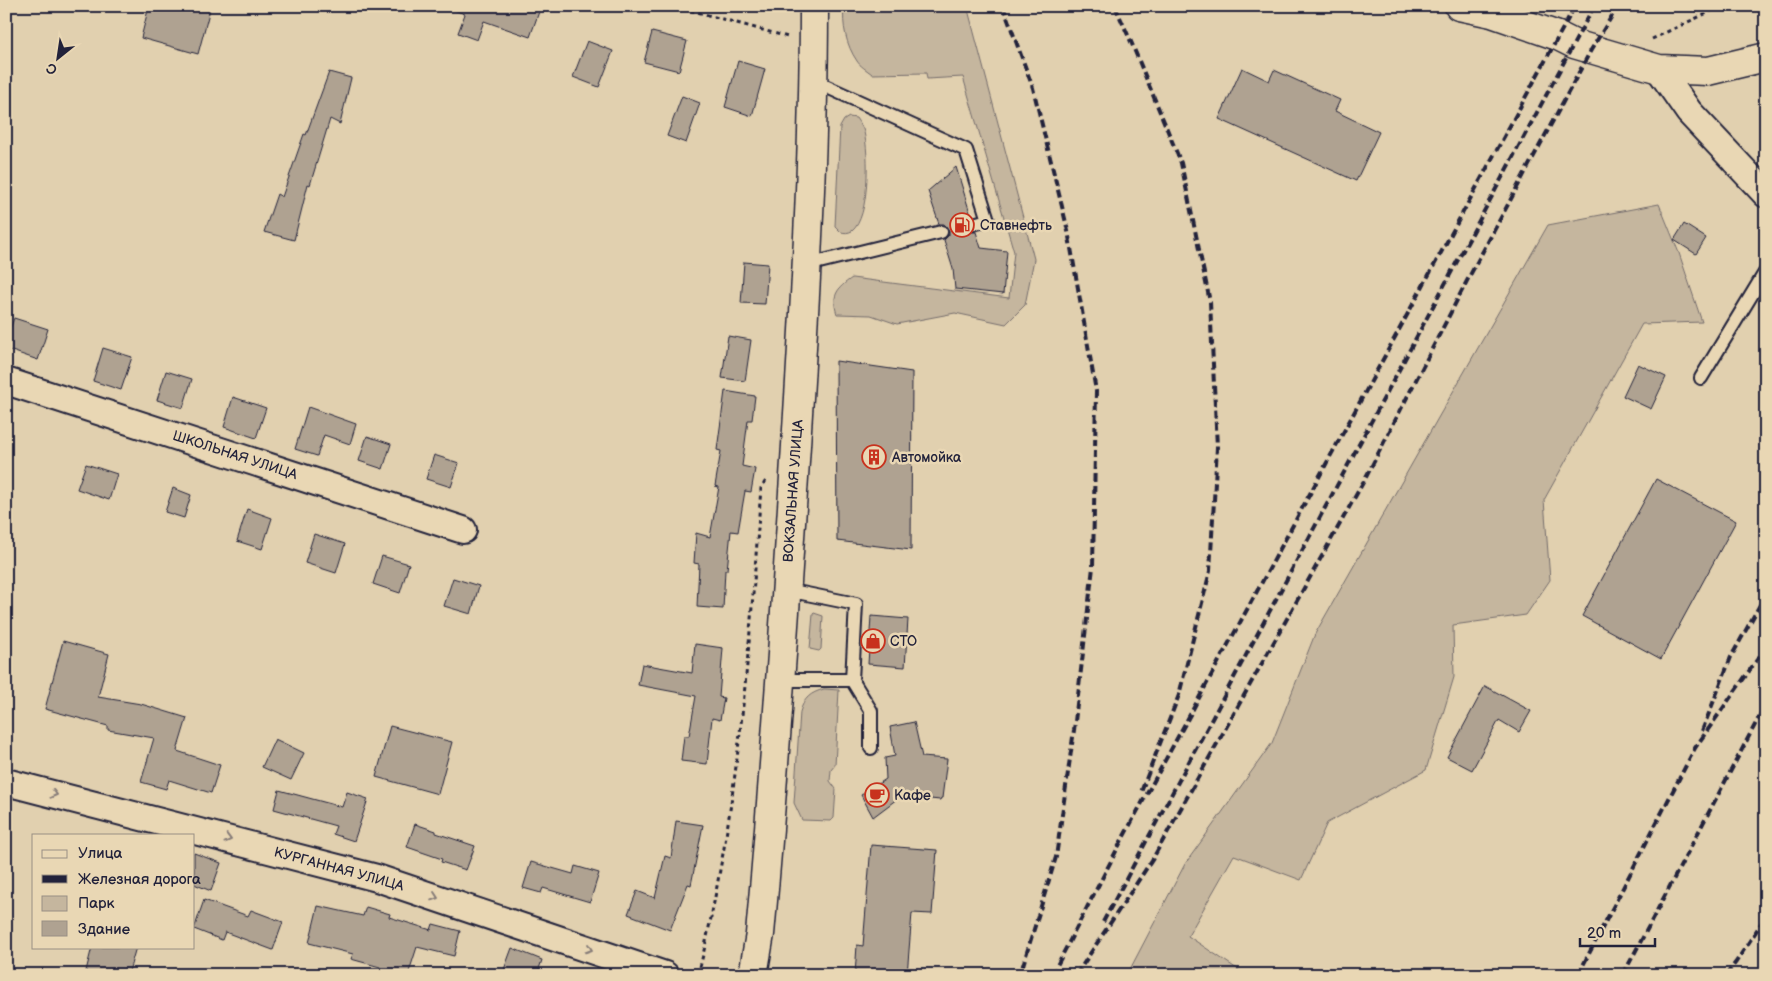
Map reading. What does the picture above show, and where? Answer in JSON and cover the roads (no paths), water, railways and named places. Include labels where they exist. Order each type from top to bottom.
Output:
[{"type":"main road","name":"ВОКЗАЛЬНАЯ УЛИЦА","points":[[753,975],[760,934],[772,805],[787,590],[807,265],[814,81],[814,6]]},
{"type":"main road","points":[[1458,6],[1494,10],[1574,44],[1659,69],[1708,72],[1764,60]]},
{"type":"street","points":[[1659,69],[1689,112],[1766,194]]},
{"type":"street","name":"ШКОЛЬНАЯ УЛИЦА","points":[[6,381],[463,530]]},
{"type":"street","name":"КУРГАННАЯ УЛИЦА","points":[[6,782],[377,878],[666,975]]},
{"type":"lane","points":[[814,81],[966,150],[988,220],[973,224]]},
{"type":"lane","points":[[807,265],[941,232]]},
{"type":"lane","points":[[1701,378],[1766,271]]},
{"type":"lane","points":[[787,590],[856,604],[852,680],[871,711],[870,748]]},
{"type":"lane","points":[[780,680],[852,680]]},
{"type":"railway","points":[[1003,6],[1033,88],[1068,231],[1096,391],[1093,567],[1074,730],[1056,857],[1020,975]]},
{"type":"railway","points":[[1115,6],[1181,163],[1210,302],[1217,447],[1210,571],[1179,695],[1141,792]]},
{"type":"railway","points":[[1052,975],[1124,836],[1575,6]]},
{"type":"railway","points":[[1103,922],[1594,6]]},
{"type":"railway","points":[[1076,975],[1152,860],[1365,479],[1469,277],[1591,50],[1618,6]]},
{"type":"railway","points":[[1702,731],[1731,657],[1766,594]]},
{"type":"railway","points":[[1578,975],[1695,748],[1766,647]]},
{"type":"railway","points":[[1623,975],[1766,704]]},
{"type":"railway","points":[[1726,975],[1766,916]]},
{"type":"place","name":"Ставнефть","points":[[962,225]]},
{"type":"place","name":"Автомойка","points":[[874,457]]},
{"type":"place","name":"СТО","points":[[873,641]]},
{"type":"place","name":"Кафе","points":[[877,795]]}]
